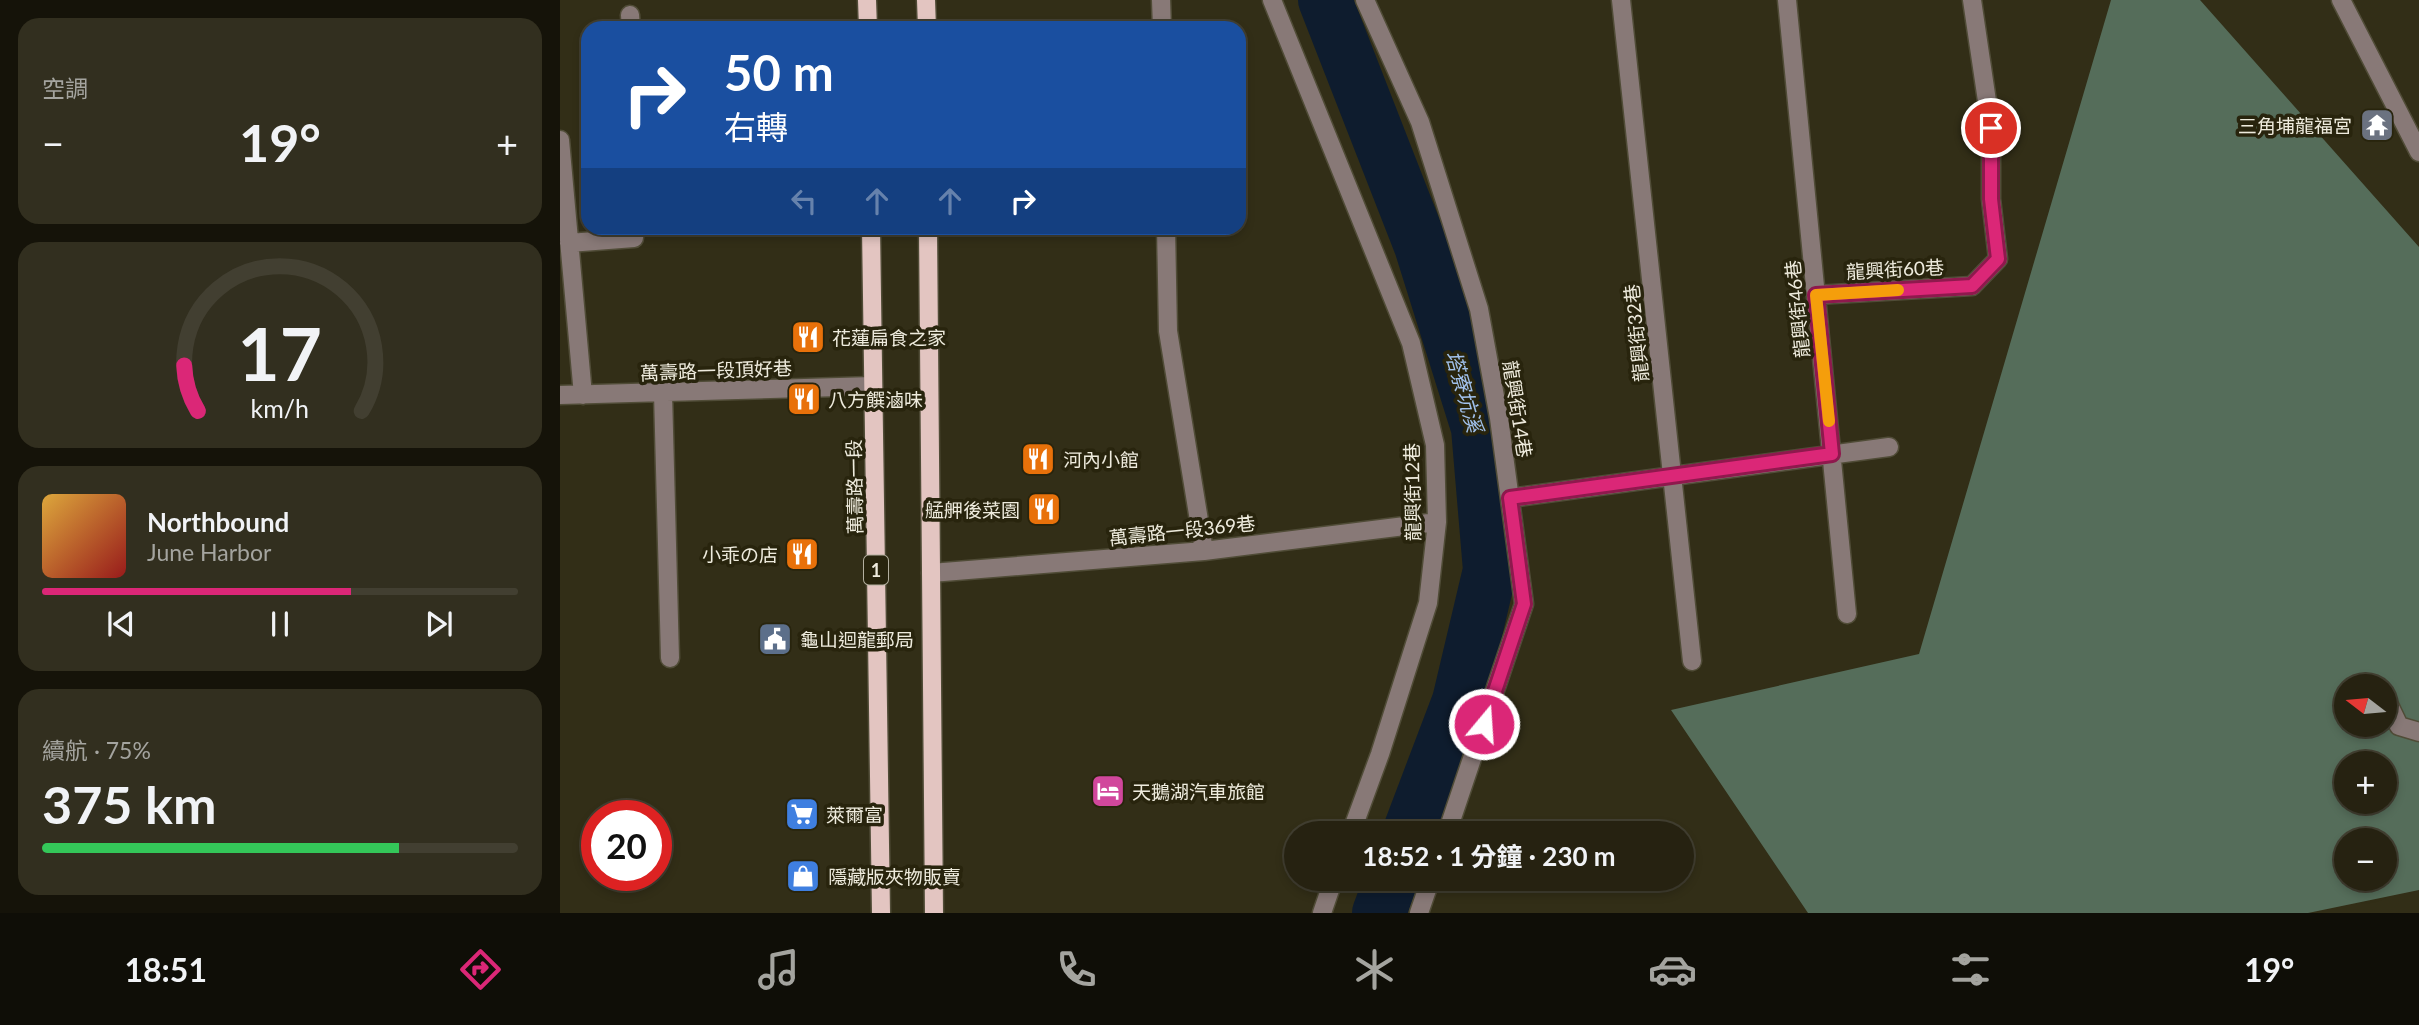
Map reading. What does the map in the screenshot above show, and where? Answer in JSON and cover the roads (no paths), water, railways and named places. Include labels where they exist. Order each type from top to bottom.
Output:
[{"type":"main road","points":[[867,0],[868,21]]},
{"type":"main road","points":[[926,0],[927,21]]},
{"type":"main road","name":"萬壽路一段","points":[[871,235],[881,913]]},
{"type":"main road","points":[[928,235],[934,913]]},
{"type":"street","points":[[1161,0],[1161,21]]},
{"type":"street","name":"龍興街12巷","points":[[1272,0],[1411,343],[1435,445],[1437,522],[1429,603],[1355,821]]},
{"type":"street","name":"龍興街14巷","points":[[1365,0],[1420,122],[1479,309],[1499,418],[1524,604],[1451,821]]},
{"type":"street","name":"龍興街32巷","points":[[1621,0],[1692,661]]},
{"type":"street","name":"龍興街46巷","points":[[1787,0],[1847,614]]},
{"type":"street","name":"龍興街60巷","points":[[1816,295],[1972,286],[1998,259],[1991,199],[1991,128],[1972,0]]},
{"type":"street","points":[[2341,0],[2419,152]]},
{"type":"street","points":[[560,140],[583,395]]},
{"type":"street","points":[[569,243],[635,238],[635,235]]},
{"type":"street","points":[[1166,235],[1168,331],[1204,551]]},
{"type":"street","name":"萬壽路一段頂好巷","points":[[560,396],[873,386]]},
{"type":"street","points":[[663,393],[670,657]]},
{"type":"street","points":[[1510,498],[1889,447]]},
{"type":"street","name":"萬壽路一段369巷","points":[[931,573],[1204,551],[1437,522]]},
{"type":"street","points":[[2398,724],[2419,732]]},
{"type":"street","points":[[1322,913],[1330,891]]},
{"type":"street","points":[[1419,913],[1427,891]]},
{"type":"waterway","name":"塔寮坑溪","points":[[1325,0],[1421,246],[1478,428],[1490,570],[1459,701],[1414,821]]},
{"type":"waterway","name":"塔寮坑溪","points":[[1379,913],[1387,891]]},
{"type":"place","name":"三角埔龍福宮","points":[[2377,125]]},
{"type":"place","name":"花蓮扁食之家","points":[[808,337]]},
{"type":"place","name":"八方饌滷味","points":[[804,399]]},
{"type":"place","name":"河內小館","points":[[1038,459]]},
{"type":"place","name":"艋舺後菜園","points":[[1044,509]]},
{"type":"place","name":"小乖の店","points":[[802,554]]},
{"type":"place","name":"龜山迴龍郵局","points":[[775,639]]},
{"type":"place","name":"天鵝湖汽車旅館","points":[[1108,791]]},
{"type":"place","name":"萊爾富","points":[[802,814]]},
{"type":"place","name":"隱藏版夾物販賣","points":[[803,876]]}]
